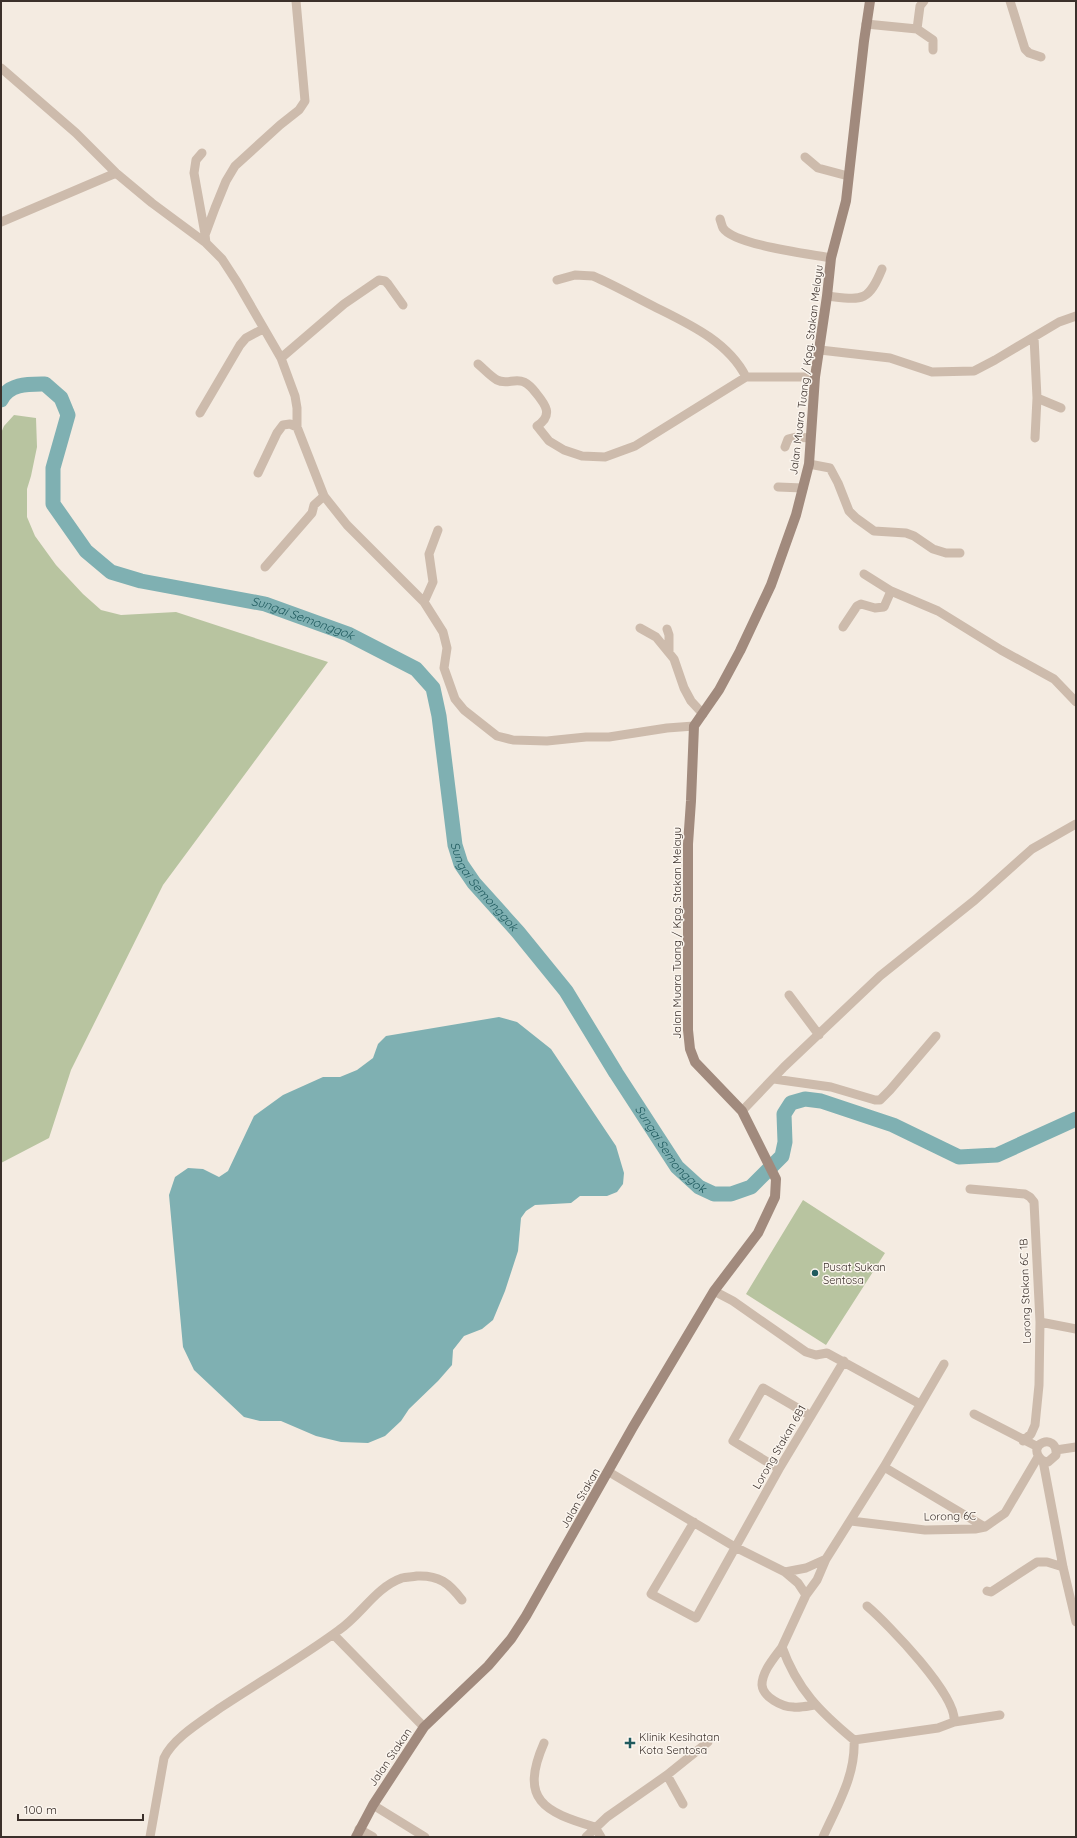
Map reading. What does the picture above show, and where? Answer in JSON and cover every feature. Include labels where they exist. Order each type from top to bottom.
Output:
[{"type":"main road","name":"Jalan Muara Tuang / Kpg. Stakan Melayu","points":[[761,1151],[742,1111],[695,1062],[690,1049],[688,1030],[688,844],[694,726],[719,690],[740,651],[771,585],[796,515],[809,464],[815,377],[828,296],[831,258],[846,201],[866,24],[870,1]]},
{"type":"main road","name":"Jalan Stakan","points":[[357,1833],[373,1805],[424,1727],[488,1666],[511,1639],[526,1616],[609,1472],[633,1427],[714,1291],[758,1233],[775,1197],[776,1179],[761,1151]]},
{"type":"street","points":[[206,239],[226,181],[236,166],[280,125],[299,110],[305,101],[296,1]]},
{"type":"street","points":[[916,29],[920,6],[924,1]]},
{"type":"street","points":[[1010,1],[1025,49],[1029,53],[1040,56]]},
{"type":"street","points":[[866,24],[916,29],[933,40],[933,50]]},
{"type":"street","points":[[1,68],[76,133],[116,173],[152,203],[206,239],[222,259],[281,358],[298,408],[297,427],[324,496],[348,525],[424,602],[443,632],[447,648],[444,668],[455,699],[464,710],[497,736],[514,740],[547,741],[586,737],[609,737],[667,728],[694,726]]},
{"type":"street","points":[[202,153],[196,160],[194,173],[206,239]]},
{"type":"street","points":[[805,157],[818,168],[848,176]]},
{"type":"street","points":[[1,222],[116,173]]},
{"type":"street","points":[[720,219],[723,229],[730,234],[757,245],[831,258]]},
{"type":"street","points":[[828,296],[856,299],[864,298],[871,291],[882,269]]},
{"type":"street","points":[[557,280],[575,275],[593,276],[691,325],[730,354],[740,366],[746,377]]},
{"type":"street","points":[[281,358],[344,304],[379,280],[385,281],[388,284],[403,306]]},
{"type":"street","points":[[820,350],[890,358],[932,372],[974,370],[995,360],[1058,322],[1076,316]]},
{"type":"street","points":[[200,413],[240,345],[246,338],[263,329]]},
{"type":"street","points":[[1034,337],[1038,398],[1034,438]]},
{"type":"street","points":[[478,364],[497,380],[506,383],[517,381],[524,382],[532,389],[545,404],[547,413],[543,422],[538,426],[549,441],[564,450],[582,456],[605,457],[635,446],[746,377],[815,377]]},
{"type":"street","points":[[1038,398],[1061,408]]},
{"type":"street","points":[[258,473],[277,433],[283,425],[290,424],[297,427]]},
{"type":"street","points":[[785,447],[788,439],[792,437],[810,438]]},
{"type":"street","points":[[809,464],[830,468],[838,483],[848,511],[874,531],[906,533],[914,536],[933,549],[946,553],[960,553]]},
{"type":"street","points":[[778,487],[803,488]]},
{"type":"street","points":[[265,567],[312,513],[314,505],[324,496]]},
{"type":"street","points":[[424,602],[433,582],[429,554],[438,530]]},
{"type":"street","points":[[864,574],[891,591],[938,611],[1001,650],[1054,679],[1076,702]]},
{"type":"street","points":[[843,627],[861,604],[875,608],[884,607],[891,591]]},
{"type":"street","points":[[640,628],[656,637],[669,652],[674,659],[684,688],[691,701],[703,714]]},
{"type":"street","points":[[667,629],[669,635],[669,652]]},
{"type":"street","points":[[742,1111],[784,1067],[880,976],[975,900],[1032,849],[1076,824]]},
{"type":"street","points":[[789,995],[819,1035]]},
{"type":"street","points":[[774,1079],[831,1087],[875,1100],[880,1100],[936,1036]]},
{"type":"street","name":"Lorong Stakan 6C 1B","points":[[970,1189],[1025,1194],[1034,1202],[1040,1322],[1039,1385],[1035,1425],[1031,1434],[1023,1441]]},
{"type":"street","points":[[714,1291],[733,1301],[806,1352],[816,1355],[827,1353],[920,1404]]},
{"type":"street","points":[[1040,1322],[1076,1329]]},
{"type":"street","name":"Lorong Stakan 6B1","points":[[694,1522],[652,1594],[696,1618],[779,1469],[844,1361]]},
{"type":"street","points":[[815,1705],[792,1707],[785,1706],[774,1700],[764,1691],[762,1684],[768,1668],[782,1647],[806,1595],[818,1580],[826,1559],[884,1467],[944,1364]]},
{"type":"street","points":[[779,1469],[733,1440],[762,1388],[811,1416]]},
{"type":"street","points":[[974,1414],[1023,1441],[1038,1447]]},
{"type":"street","points":[[1038,1447],[1042,1443],[1048,1442],[1054,1444],[1056,1450],[1056,1455],[1053,1459],[1048,1462],[1041,1459]]},
{"type":"street","points":[[1038,1447],[1076,1622]]},
{"type":"street","points":[[1056,1450],[1076,1447]]},
{"type":"street","name":"Lorong 6C","points":[[851,1521],[925,1530],[975,1529],[985,1527],[1005,1513],[1041,1459]]},
{"type":"street","points":[[884,1467],[985,1527]]},
{"type":"street","points":[[609,1472],[735,1547],[785,1572],[798,1584],[806,1595]]},
{"type":"street","points":[[785,1572],[806,1568],[826,1559]]},
{"type":"street","points":[[987,1591],[991,1592],[1037,1562],[1047,1562],[1063,1567]]},
{"type":"street","points":[[150,1837],[164,1758],[166,1753],[189,1730],[334,1635],[357,1616],[380,1591],[402,1578],[427,1576],[440,1580],[452,1587],[462,1600]]},
{"type":"street","points":[[867,1606],[896,1633],[938,1685],[953,1708],[955,1716],[954,1722]]},
{"type":"street","points":[[334,1635],[424,1727]]},
{"type":"street","points":[[782,1647],[792,1673],[815,1705],[854,1740],[855,1750],[849,1780],[823,1837]]},
{"type":"street","points":[[854,1740],[938,1728],[948,1726],[954,1722],[1000,1715]]},
{"type":"street","points":[[586,1837],[595,1827],[667,1775],[708,1742]]},
{"type":"street","points":[[544,1743],[536,1762],[533,1777],[535,1789],[542,1801],[552,1810],[564,1817],[595,1827],[600,1837]]},
{"type":"street","points":[[667,1775],[683,1804]]},
{"type":"street","points":[[373,1805],[425,1837]]},
{"type":"street","points":[[357,1833],[373,1837]]},
{"type":"green space","points":[[14,415],[36,418],[37,447],[27,489],[27,517],[35,536],[56,565],[83,594],[101,610],[121,615],[176,612],[328,662],[163,885],[71,1070],[49,1138],[1,1163],[1,433],[4,426]]},
{"type":"green space","name":"Pusat Sukan Sentosa","points":[[803,1200],[885,1253],[826,1345],[746,1294]]},
{"type":"water","points":[[499,1017],[517,1022],[551,1049],[616,1146],[624,1173],[623,1184],[617,1192],[607,1196],[580,1196],[571,1203],[535,1205],[526,1211],[521,1218],[518,1251],[505,1291],[493,1320],[482,1329],[464,1336],[453,1350],[452,1365],[409,1409],[401,1421],[385,1436],[368,1443],[341,1442],[316,1436],[281,1421],[260,1421],[244,1417],[194,1370],[183,1347],[169,1195],[175,1177],[188,1168],[203,1169],[219,1177],[228,1171],[254,1116],[283,1095],[323,1077],[340,1077],[357,1070],[373,1058],[378,1044],[386,1036]]},
{"type":"waterway","name":"Sungai Semonggok","points":[[1,400],[5,394],[14,387],[32,384],[45,384],[61,398],[68,415],[53,468],[53,504],[86,551],[111,572],[141,581],[265,604],[348,634],[416,669],[433,688],[439,716],[455,845],[461,864],[474,883],[518,932],[566,991],[616,1073],[677,1167],[699,1187],[714,1194],[731,1194],[751,1187],[782,1156],[785,1142],[784,1114],[791,1103],[805,1099],[821,1101],[893,1125],[959,1157],[997,1155],[1076,1119]]},
{"type":"place","name":"Pusat Sukan Sentosa","points":[[815,1273]]},
{"type":"place","name":"Klinik Kesihatan Kota Sentosa","points":[[630,1743]]}]
